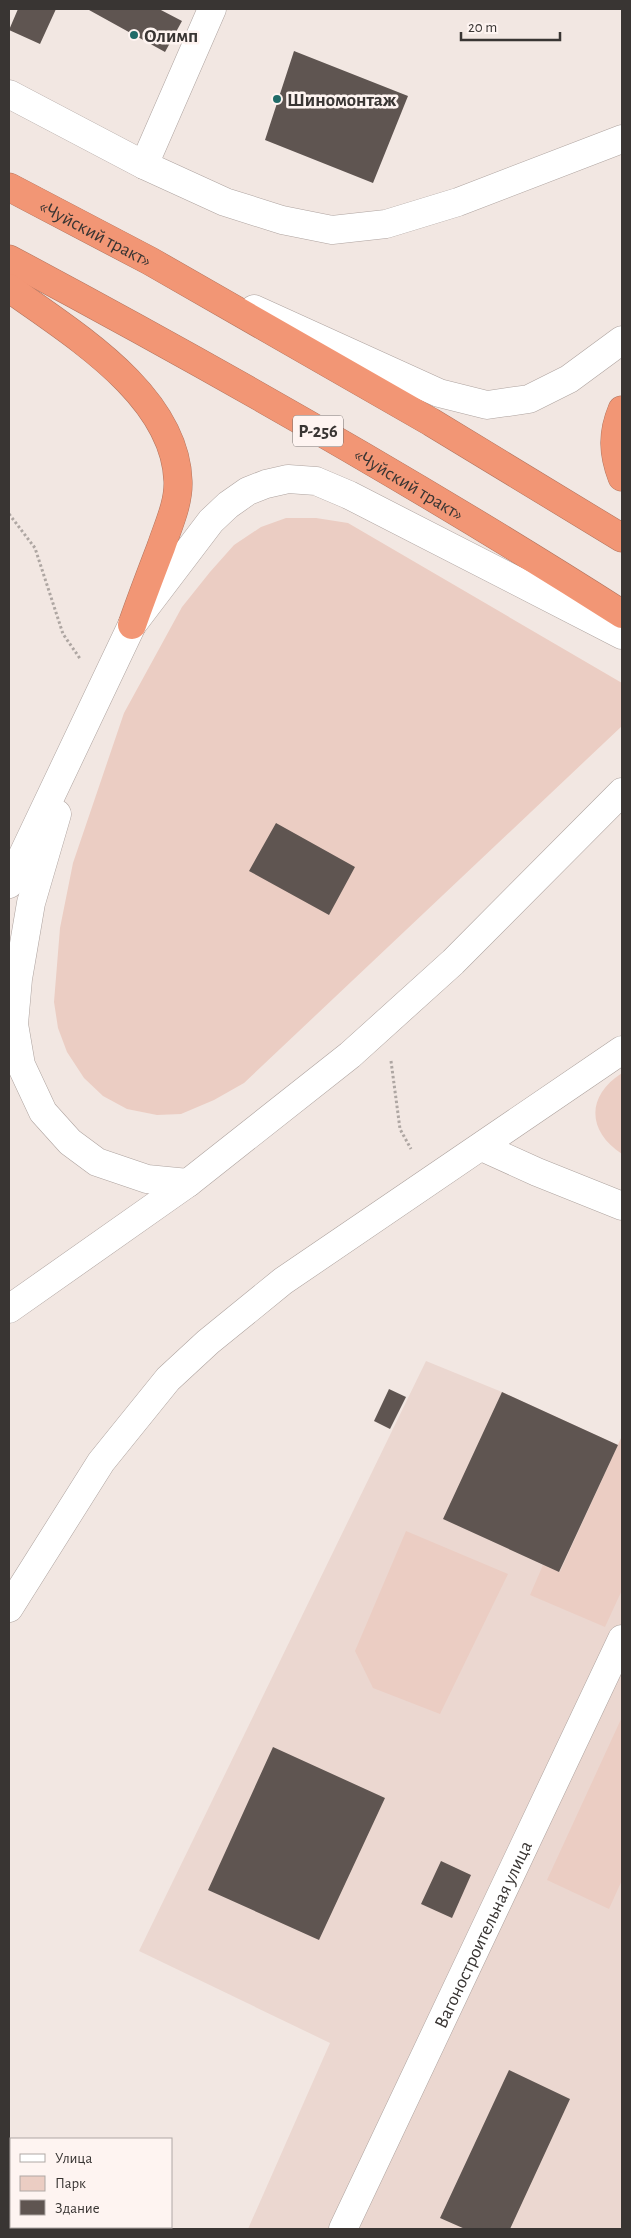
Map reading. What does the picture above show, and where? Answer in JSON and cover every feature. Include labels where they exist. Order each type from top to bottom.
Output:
[{"type":"highway","name":"«Чуйский тракт»","points":[[9,186],[150,261],[431,422],[622,538]]},
{"type":"highway","name":"«Чуйский тракт»","points":[[9,259],[118,317],[398,477],[622,614]]},
{"type":"highway","points":[[9,288],[106,359],[152,411],[170,446],[178,482],[175,508],[132,625]]},
{"type":"highway","points":[[622,410],[616,426],[615,459],[622,477]]},
{"type":"street","points":[[144,165],[212,9]]},
{"type":"street","points":[[9,94],[144,165],[225,202],[282,220],[332,230],[386,224],[404,219],[458,202],[622,139]]},
{"type":"street","points":[[150,261],[439,393],[487,406],[529,399],[569,379],[622,340]]},
{"type":"street","points":[[9,884],[132,625],[211,521],[228,504],[248,491],[288,479],[316,481],[349,495],[622,635]]},
{"type":"street","points":[[80,733],[31,903],[18,979],[14,1024],[20,1065],[43,1112],[70,1142],[97,1162],[147,1180],[188,1183]]},
{"type":"street","points":[[9,1309],[188,1183],[327,1074],[453,962],[618,796]]},
{"type":"street","points":[[9,1608],[101,1462],[168,1380],[208,1342],[283,1281],[482,1148],[622,1050]]},
{"type":"street","points":[[482,1148],[536,1172],[622,1206]]},
{"type":"street","name":"Вагоностроительная улица","points":[[343,2229],[622,1639]]},
{"type":"path","points":[[9,514],[35,548],[63,634],[86,668],[106,678]]},
{"type":"path","points":[[386,1022],[400,1129],[411,1149]]},
{"type":"shaded area","points":[[426,1361],[502,1392],[618,1445],[622,1436],[622,2229],[248,2229],[330,2043],[139,1951]]},
{"type":"green space","points":[[286,518],[316,518],[348,523],[622,683],[622,726],[244,1083],[214,1100],[181,1114],[157,1115],[127,1109],[103,1096],[84,1078],[67,1052],[58,1028],[54,1002],[60,928],[73,863],[124,713],[182,607],[234,545],[261,527]]},
{"type":"green space","points":[[622,1073],[622,1154],[610,1145],[602,1135],[595,1113],[602,1092],[610,1082]]},
{"type":"green space","points":[[622,1436],[622,1590],[605,1627],[530,1595],[543,1565],[560,1572]]},
{"type":"green space","points":[[406,1531],[508,1574],[440,1714],[373,1688],[355,1651]]},
{"type":"green space","points":[[622,1717],[622,1880],[609,1909],[547,1880]]},
{"type":"building","points":[[18,9],[56,9],[40,44],[9,30]]},
{"type":"building","points":[[90,9],[159,9],[182,21],[165,52]]},
{"type":"building","points":[[294,51],[408,96],[373,183],[265,140]]},
{"type":"building","points":[[276,823],[355,867],[329,915],[249,871]]},
{"type":"building","points":[[389,1389],[406,1397],[390,1429],[374,1421]]},
{"type":"building","points":[[502,1392],[618,1445],[559,1572],[443,1519]]},
{"type":"building","points":[[273,1747],[385,1798],[319,1940],[208,1890]]},
{"type":"building","points":[[441,1861],[471,1875],[452,1918],[421,1904]]},
{"type":"building","points":[[509,2070],[570,2099],[510,2229],[465,2229],[440,2218]]},
{"type":"place","name":"Олимп","points":[[134,35]]},
{"type":"place","name":"Шиномонтаж","points":[[277,99]]}]
